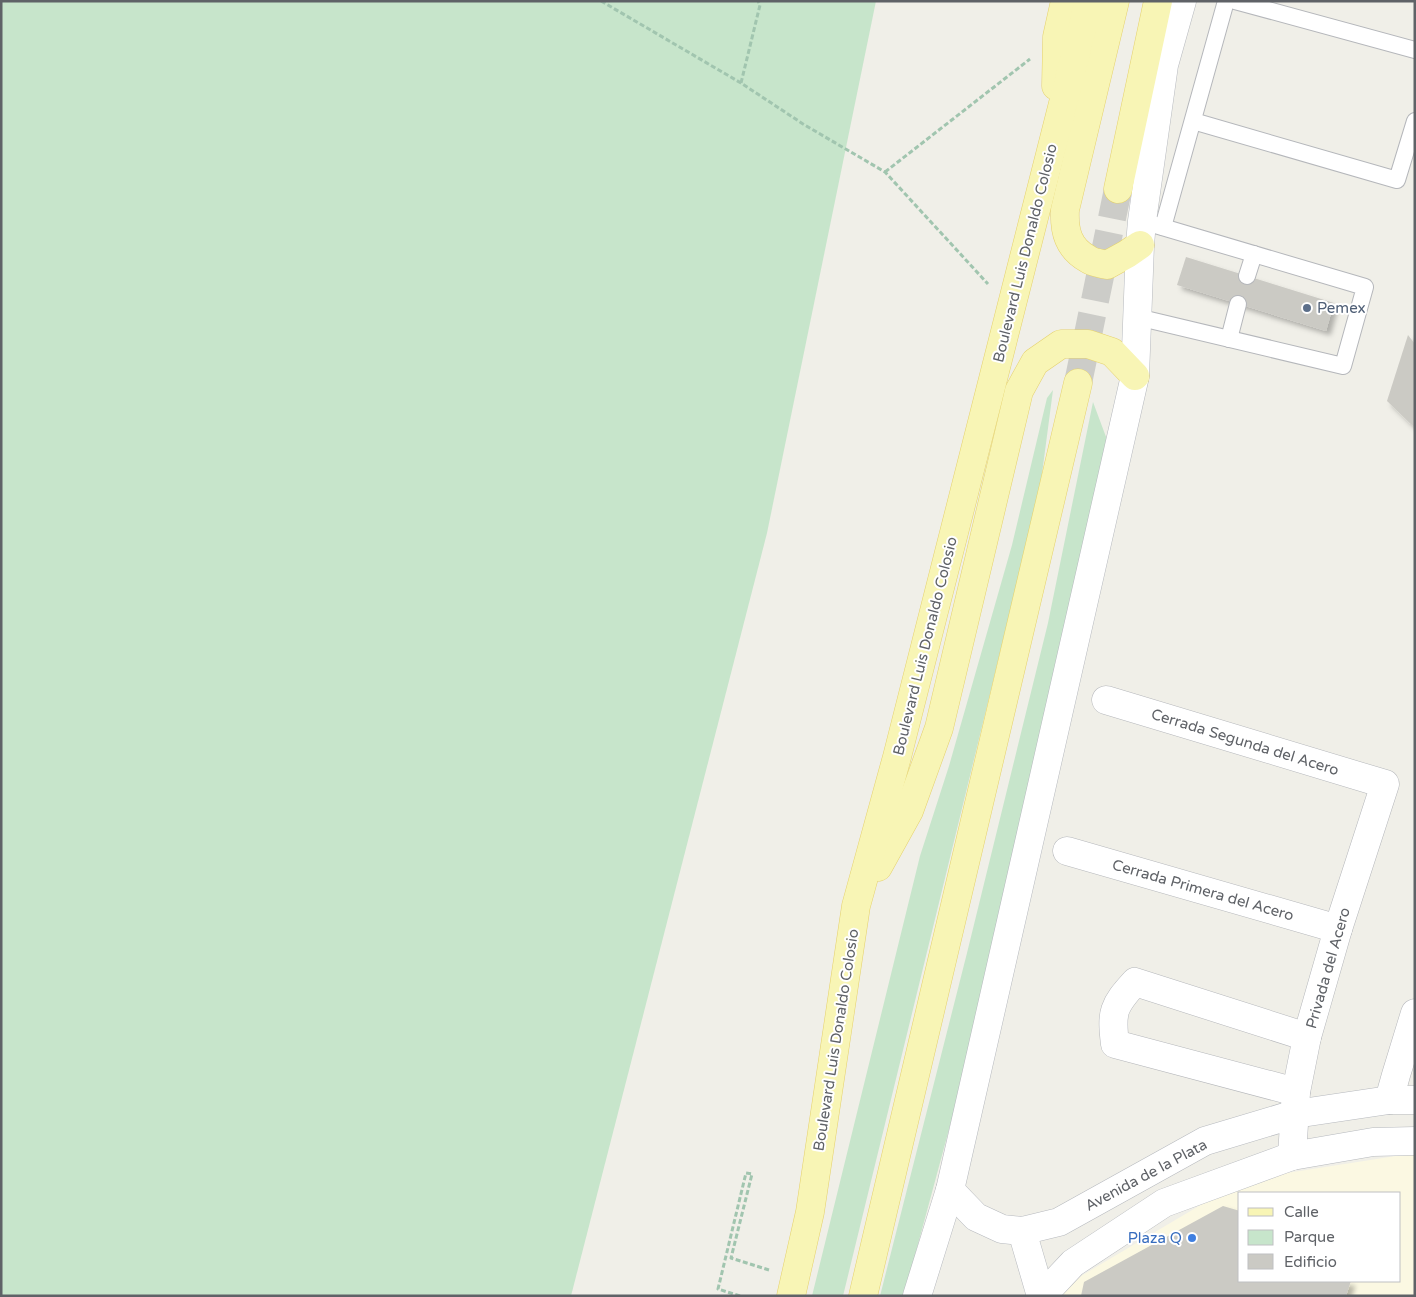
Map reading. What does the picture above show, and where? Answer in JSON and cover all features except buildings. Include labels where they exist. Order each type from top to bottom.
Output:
[{"type":"main road","points":[[1055,132],[1057,37],[1065,1]]},
{"type":"main road","name":"Boulevard Luis Donaldo Colosio","points":[[793,1287],[810,1212],[856,906],[899,748],[1089,1]]},
{"type":"main road","points":[[1115,1],[1065,210],[1064,226],[1070,241],[1079,253],[1089,260],[1107,265],[1127,254],[1148,231]]},
{"type":"main road","points":[[1118,189],[1158,1]]},
{"type":"main road","points":[[856,906],[909,811],[939,728],[1019,391],[1034,362],[1061,344],[1088,344],[1112,352],[1135,376]]},
{"type":"main road","points":[[863,1296],[1078,383]]},
{"type":"street","points":[[917,1296],[950,1190],[1135,376],[1137,317],[1148,231],[1164,64],[1182,1]]},
{"type":"street","name":"Cerrada Segunda del Acero","points":[[1106,700],[1385,784]]},
{"type":"street","name":"Privada del Acero","points":[[1292,1156],[1295,1103],[1307,1037],[1338,929],[1385,784]]},
{"type":"street","name":"Cerrada Primera del Acero","points":[[1067,851],[1338,929]]},
{"type":"street","points":[[1295,1103],[1115,1044],[1112,1021],[1119,999],[1135,982],[1307,1037]]},
{"type":"street","points":[[1402,1100],[1396,1075],[1415,1013]]},
{"type":"street","name":"Avenida de la Plata","points":[[950,1190],[976,1217],[1002,1229],[1022,1231],[1059,1222],[1205,1141],[1295,1103],[1402,1100]]},
{"type":"street","points":[[1041,1296],[1073,1262],[1164,1203],[1292,1156],[1373,1142],[1415,1141]]},
{"type":"street","points":[[1022,1231],[1041,1296]]},
{"type":"lane","points":[[1137,317],[1343,366],[1365,287],[1254,254],[1148,231],[1192,121],[1226,1]]},
{"type":"lane","points":[[1236,1],[1415,50]]},
{"type":"lane","points":[[1192,121],[1397,180],[1415,121]]},
{"type":"lane","points":[[1247,276],[1254,254]]},
{"type":"lane","points":[[1228,339],[1238,304]]},
{"type":"path","points":[[601,1],[741,83],[803,124],[885,172],[1011,309]]},
{"type":"path","points":[[741,83],[760,5],[758,1]]},
{"type":"path","points":[[885,172],[1057,37]]},
{"type":"path","points":[[740,1296],[718,1289],[746,1173],[752,1174],[731,1258],[793,1287]]},
{"type":"shaded area","name":"Plaza Q","points":[[1415,1153],[1415,1296],[1060,1296],[1081,1276],[1209,1200],[1274,1175]]},
{"type":"green space","points":[[1,1],[876,1],[767,533],[571,1296],[1,1296]]},
{"type":"green space","points":[[1053,390],[1040,489],[843,1296],[812,1296],[920,856],[949,766],[1012,545],[1047,398]]},
{"type":"green space","points":[[1093,402],[1112,453],[995,959],[904,1296],[880,1296],[1048,623]]},
{"type":"tunnel","points":[[1078,383],[1118,189]]},
{"type":"place","name":"Pemex","points":[[1307,308]]},
{"type":"place","name":"Plaza Q","points":[[1192,1238]]}]
